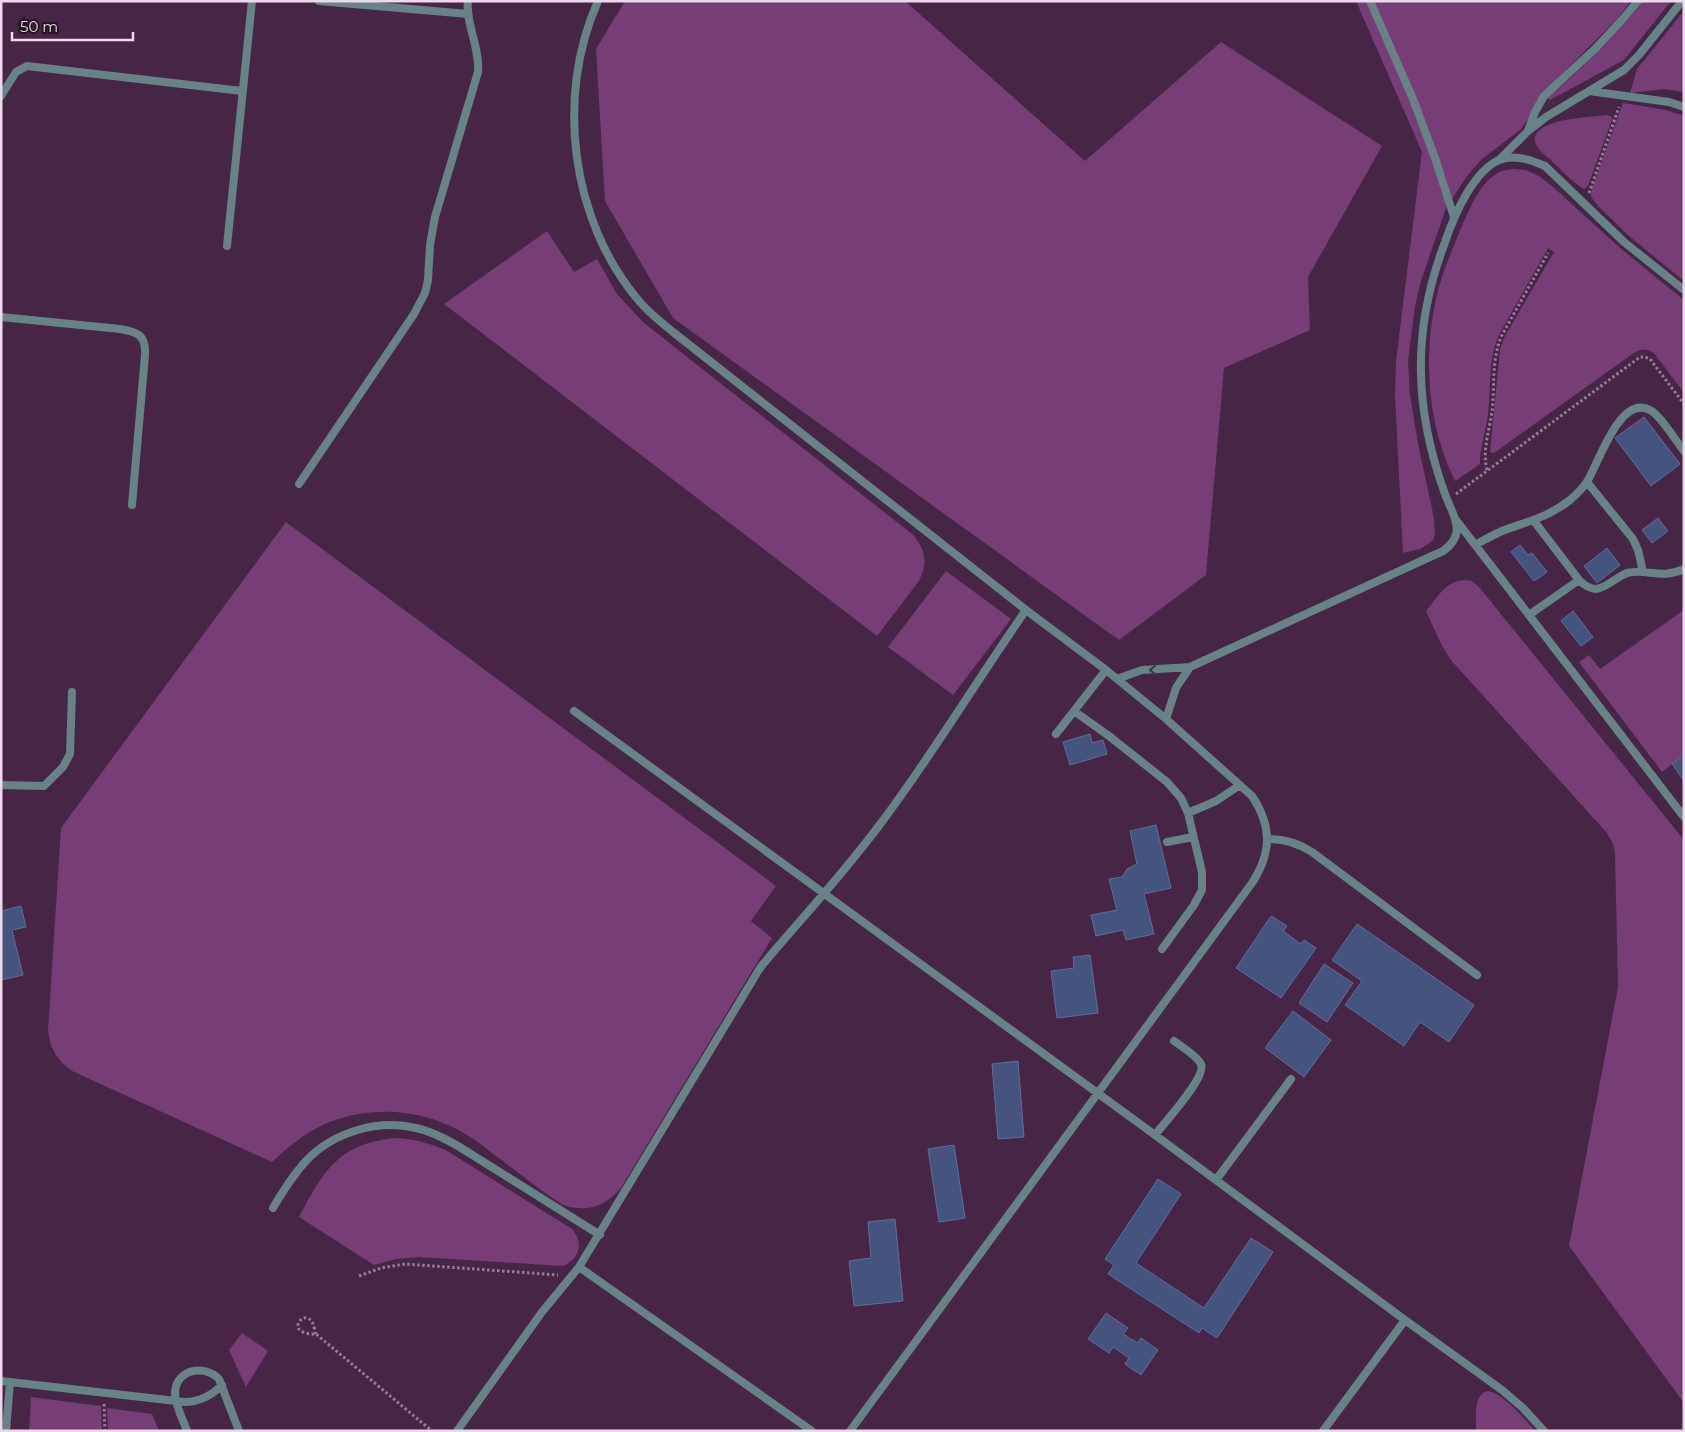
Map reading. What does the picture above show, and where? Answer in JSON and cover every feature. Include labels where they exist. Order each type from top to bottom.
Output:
[{"type":"lane","points":[[227,246],[252,1]]},
{"type":"lane","points":[[319,1],[468,14]]},
{"type":"lane","points":[[300,484],[414,314],[425,293],[435,217],[478,72],[478,52],[468,14],[468,1]]},
{"type":"lane","points":[[598,1],[587,32],[578,71],[574,100],[575,144],[578,165],[591,214],[605,247],[626,285],[640,302],[673,332],[1166,719],[1252,796],[1266,824],[1268,839],[1266,855],[1261,870],[850,1431]]},
{"type":"lane","points":[[1370,1],[1419,114],[1454,217]]},
{"type":"lane","points":[[1528,131],[1535,112],[1544,96],[1621,22],[1638,1]]},
{"type":"lane","points":[[1682,1],[1639,55],[1624,70],[1528,131],[1500,159],[1488,166],[1480,174],[1454,217],[1431,284],[1422,332],[1420,360],[1424,416],[1434,459],[1447,501],[1456,520],[1684,817]]},
{"type":"lane","points":[[1,96],[16,72],[27,66],[242,91]]},
{"type":"lane","points":[[1589,91],[1669,102],[1684,106]]},
{"type":"lane","points":[[1500,159],[1514,157],[1530,159],[1545,166],[1624,242],[1684,290]]},
{"type":"lane","points":[[1,317],[120,329],[133,332],[142,337],[145,345],[145,355],[132,505]]},
{"type":"lane","points":[[1475,545],[1500,532],[1554,512],[1572,498],[1587,482],[1614,428],[1619,421],[1634,409],[1651,410],[1684,451]]},
{"type":"lane","points":[[1587,482],[1633,539],[1638,550],[1643,572]]},
{"type":"lane","points":[[1117,679],[1142,670],[1190,667],[1443,551],[1455,538],[1456,520]]},
{"type":"lane","points":[[1534,521],[1585,586],[1597,589],[1626,574],[1643,572],[1662,575],[1684,569]]},
{"type":"lane","points":[[1529,615],[1579,580]]},
{"type":"lane","points":[[457,1431],[530,1327],[580,1267],[760,968],[777,946],[824,894],[920,770],[1026,610]]},
{"type":"lane","points":[[1166,719],[1176,688],[1190,667]]},
{"type":"lane","points":[[1056,734],[1106,670]]},
{"type":"lane","points":[[1,785],[44,786],[62,767],[70,754],[72,692]]},
{"type":"lane","points":[[574,711],[1502,1390],[1523,1408],[1544,1431]]},
{"type":"lane","points":[[1074,711],[1167,782],[1182,798],[1188,813],[1202,872],[1202,890],[1194,905],[1162,949]]},
{"type":"lane","points":[[1188,813],[1216,801],[1240,785]]},
{"type":"lane","points":[[1167,842],[1193,837]]},
{"type":"lane","points":[[1268,839],[1295,843],[1312,852],[1477,975]]},
{"type":"lane","points":[[1155,1135],[1195,1084],[1202,1070],[1201,1064],[1174,1041]]},
{"type":"lane","points":[[1216,1180],[1291,1079]]},
{"type":"lane","points":[[273,1208],[292,1177],[307,1159],[325,1145],[346,1134],[368,1127],[392,1125],[415,1128],[438,1135],[600,1236]]},
{"type":"lane","points":[[580,1267],[812,1431]]},
{"type":"lane","points":[[1323,1431],[1405,1320]]},
{"type":"lane","points":[[187,1431],[176,1401],[176,1388],[183,1376],[195,1370],[202,1370],[214,1375],[222,1385],[240,1431]]},
{"type":"lane","points":[[1,1381],[193,1402],[216,1392],[222,1385]]},
{"type":"lane","points":[[6,1431],[10,1382]]},
{"type":"path","points":[[1586,205],[1590,187],[1623,96]]},
{"type":"path","points":[[1487,470],[1484,461],[1492,413],[1497,348],[1502,335],[1548,253]]},
{"type":"path","points":[[1447,501],[1640,357],[1645,356],[1650,359],[1684,404]]},
{"type":"path","points":[[359,1276],[381,1268],[405,1264],[572,1276]]},
{"type":"path","points":[[316,1334],[302,1332],[298,1324],[300,1320],[309,1318],[316,1334],[432,1431]]},
{"type":"path","points":[[103,1393],[105,1431]]},
{"type":"shaded area","points":[[625,1],[905,1],[1085,161],[1221,42],[1382,146],[1308,277],[1310,330],[1224,368],[1206,575],[1119,640],[673,318],[605,201],[596,49]]},
{"type":"shaded area","points":[[1356,1],[1366,1],[1410,101],[1447,205],[1421,281],[1415,306],[1408,361],[1410,395],[1418,444],[1434,518],[1435,534],[1433,540],[1427,545],[1420,549],[1403,553],[1395,395],[1396,361],[1422,152]]},
{"type":"shaded area","points":[[1374,1],[1631,1],[1617,19],[1541,95],[1520,130],[1481,160],[1467,176],[1452,199],[1428,127]]},
{"type":"shaded area","points":[[1643,1],[1671,1],[1624,60],[1550,100],[1547,98],[1598,52]]},
{"type":"shaded area","points":[[1684,11],[1684,92],[1664,89],[1630,93],[1637,69]]},
{"type":"shaded area","points":[[1623,103],[1666,110],[1684,116],[1684,281],[1629,236],[1591,197],[1592,188]]},
{"type":"shaded area","points":[[1607,115],[1612,117],[1612,120],[1588,186],[1584,189],[1571,180],[1539,150],[1535,141],[1537,133],[1553,123]]},
{"type":"shaded area","points":[[1513,169],[1526,170],[1539,176],[1619,247],[1684,300],[1684,393],[1654,353],[1645,349],[1639,350],[1494,453],[1490,452],[1500,349],[1505,336],[1554,252],[1548,248],[1500,333],[1493,352],[1488,414],[1480,464],[1455,481],[1445,459],[1433,411],[1429,361],[1434,311],[1446,266],[1479,191],[1491,177],[1501,171]]},
{"type":"shaded area","points":[[547,231],[574,272],[597,259],[617,294],[644,323],[912,534],[917,540],[924,556],[922,574],[919,581],[877,636],[444,304]]},
{"type":"shaded area","points":[[286,522],[776,886],[751,921],[772,938],[621,1188],[608,1200],[595,1207],[580,1208],[563,1205],[470,1137],[433,1119],[414,1114],[376,1112],[357,1114],[339,1119],[307,1133],[272,1162],[72,1071],[58,1058],[50,1043],[48,1030],[61,828]]},
{"type":"shaded area","points":[[946,571],[1011,619],[953,695],[888,647]]},
{"type":"shaded area","points":[[1465,580],[1472,581],[1479,587],[1684,840],[1684,1403],[1569,1246],[1618,987],[1615,855],[1613,844],[1607,833],[1450,659],[1441,644],[1426,611],[1438,595],[1452,583]]},
{"type":"shaded area","points":[[1684,610],[1684,755],[1662,772],[1579,662],[1589,655],[1600,669]]},
{"type":"shaded area","points":[[395,1138],[423,1142],[449,1152],[572,1229],[576,1234],[579,1245],[576,1255],[569,1263],[563,1266],[419,1257],[396,1259],[374,1265],[299,1217],[325,1173],[335,1162],[359,1146]]},
{"type":"shaded area","points":[[242,1333],[268,1351],[246,1387],[229,1350]]},
{"type":"shaded area","points":[[1487,1391],[1506,1401],[1535,1431],[1476,1431],[1477,1402],[1482,1394]]},
{"type":"shaded area","points":[[31,1397],[101,1406],[102,1431],[29,1431]]},
{"type":"shaded area","points":[[107,1408],[152,1414],[159,1431],[108,1431]]},
{"type":"building","points":[[1644,417],[1680,464],[1651,486],[1615,438]]},
{"type":"building","points":[[1658,518],[1668,531],[1652,543],[1642,530]]},
{"type":"building","points":[[1520,545],[1528,555],[1532,553],[1547,572],[1534,581],[1511,552]]},
{"type":"building","points":[[1607,548],[1620,565],[1597,583],[1584,566]]},
{"type":"building","points":[[1573,611],[1593,637],[1581,646],[1561,621]]},
{"type":"building","points":[[1090,734],[1092,743],[1103,740],[1107,754],[1070,765],[1063,742]]},
{"type":"building","points":[[1684,755],[1684,781],[1672,764]]},
{"type":"building","points":[[1156,825],[1171,888],[1144,894],[1154,934],[1126,940],[1123,930],[1096,936],[1091,915],[1117,910],[1109,879],[1122,877],[1127,869],[1137,864],[1130,831]]},
{"type":"building","points":[[21,906],[26,927],[12,930],[23,975],[1,980],[1,911]]},
{"type":"building","points":[[1271,916],[1287,926],[1283,931],[1301,944],[1304,940],[1316,948],[1281,998],[1236,968]]},
{"type":"building","points":[[1357,924],[1474,1005],[1449,1042],[1420,1022],[1404,1046],[1345,1005],[1362,981],[1332,960]]},
{"type":"building","points":[[1090,955],[1098,1013],[1057,1018],[1051,971],[1074,968],[1073,957]]},
{"type":"building","points":[[1324,964],[1353,983],[1327,1022],[1299,1003]]},
{"type":"building","points":[[1293,1011],[1331,1040],[1304,1077],[1265,1048]]},
{"type":"building","points":[[1018,1061],[1024,1137],[998,1139],[992,1064]]},
{"type":"building","points":[[954,1145],[965,1218],[939,1222],[928,1149]]},
{"type":"building","points":[[1158,1179],[1181,1194],[1136,1263],[1204,1308],[1251,1238],[1273,1252],[1217,1338],[1202,1328],[1199,1333],[1108,1274],[1114,1265],[1105,1259]]},
{"type":"building","points":[[895,1219],[903,1301],[854,1306],[849,1261],[871,1258],[868,1222]]},
{"type":"building","points":[[1106,1313],[1128,1328],[1123,1334],[1138,1343],[1141,1338],[1158,1350],[1141,1375],[1125,1364],[1129,1358],[1113,1347],[1109,1353],[1088,1339]]}]
